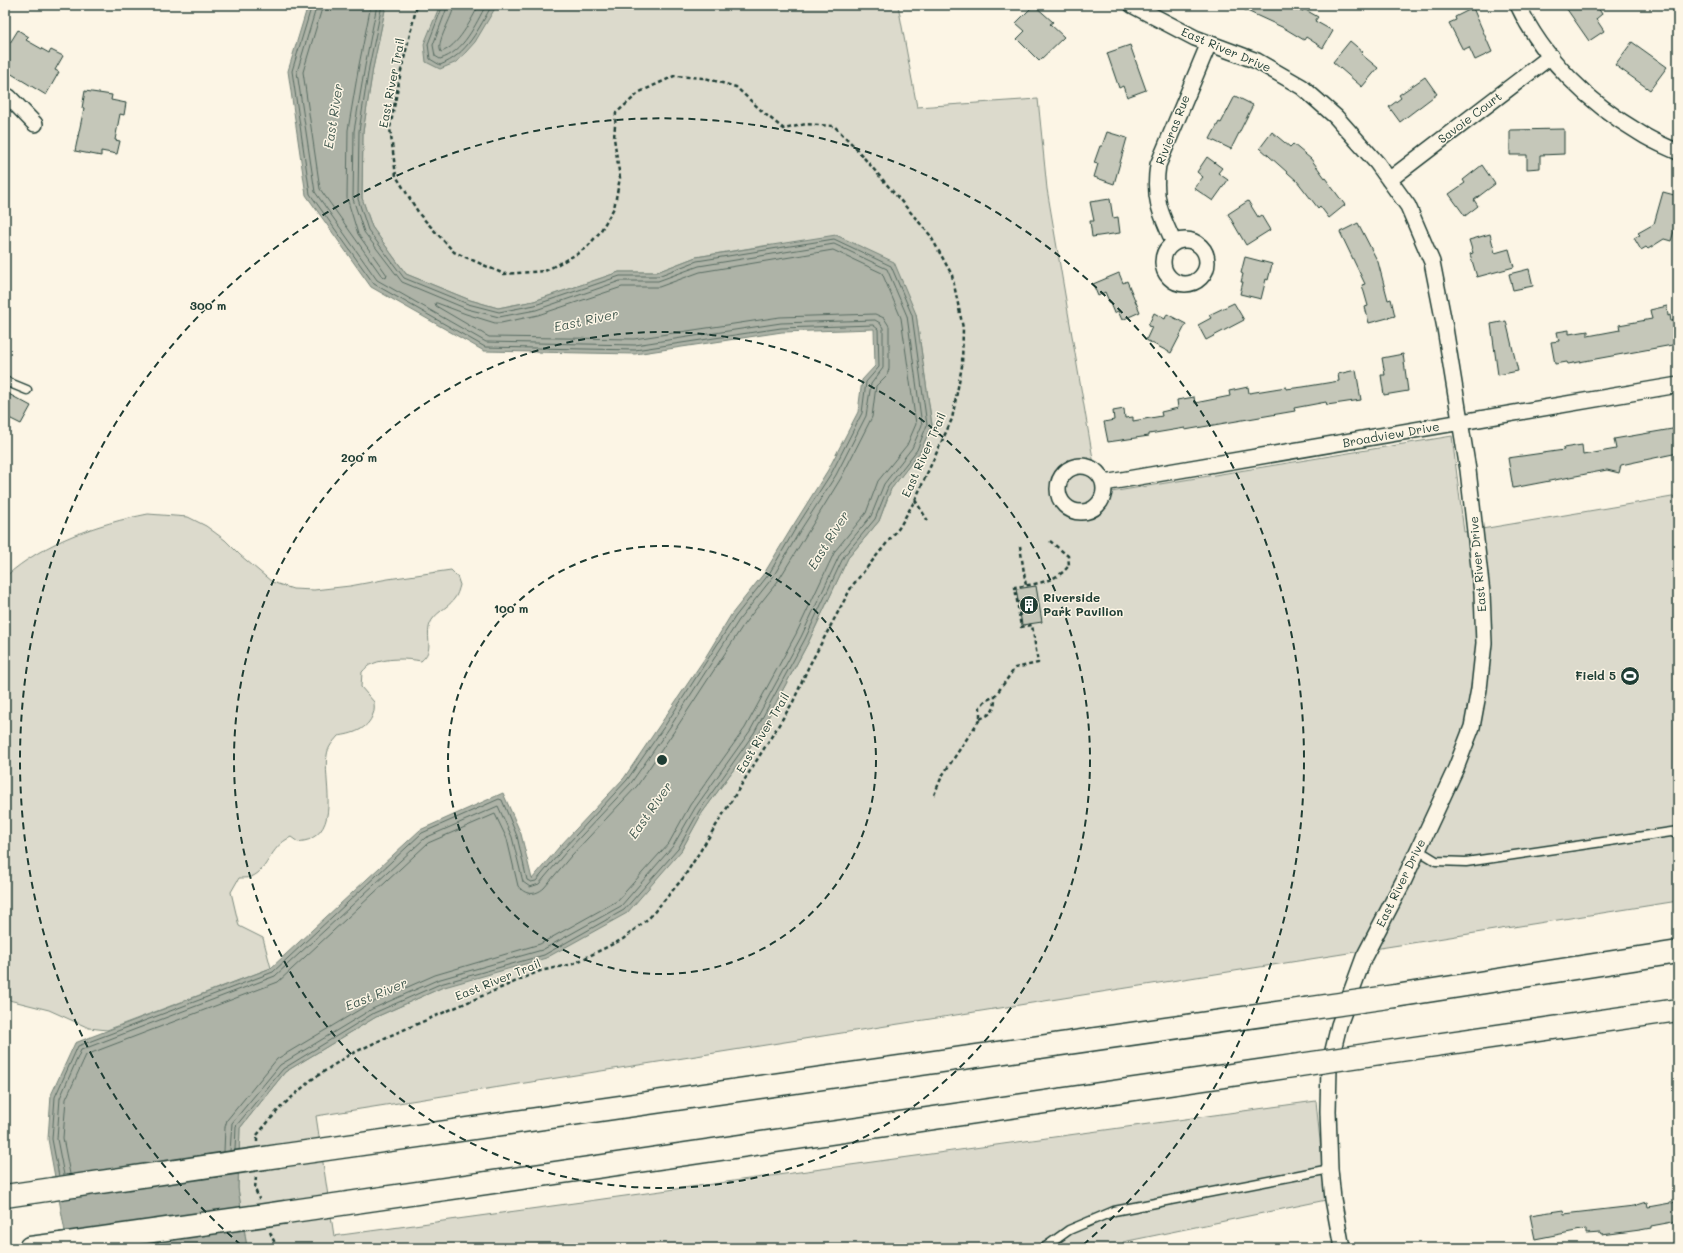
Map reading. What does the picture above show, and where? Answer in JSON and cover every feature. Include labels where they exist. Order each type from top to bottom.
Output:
[{"type":"highway","points":[[5,1196],[1306,1009],[1678,952]]},
{"type":"highway","points":[[30,1248],[1678,1010]]},
{"type":"street","name":"East River Drive","points":[[1132,5],[1195,38],[1257,61],[1302,86],[1336,117],[1377,163],[1408,206],[1432,262],[1445,328],[1468,470],[1482,593],[1484,643],[1479,689],[1472,727],[1456,768],[1418,850],[1364,957],[1339,1025],[1329,1067],[1328,1111],[1330,1169],[1333,1199],[1342,1248]]},
{"type":"street","points":[[1518,5],[1538,40],[1573,83],[1610,114],[1640,134],[1678,152]]},
{"type":"street","name":"Rivieras Rue","points":[[1174,243],[1157,202],[1156,183],[1158,165],[1209,43]]},
{"type":"street","name":"Savoie Court","points":[[1389,180],[1551,56]]},
{"type":"street","points":[[5,95],[9,97],[35,124]]},
{"type":"street","name":"Broadview Drive","points":[[1104,483],[1678,385]]},
{"type":"lane","points":[[5,381],[27,390]]},
{"type":"lane","points":[[1418,850],[1436,861],[1466,862],[1678,831]]},
{"type":"lane","points":[[1044,1248],[1069,1230],[1114,1211],[1330,1169]]},
{"type":"path","name":"East River Trail","points":[[257,1143],[257,1136],[280,1108],[311,1080],[349,1055],[540,971],[573,964],[623,939],[650,917],[684,877],[793,702],[808,668],[852,586],[899,528],[915,500],[952,419],[962,366],[963,328],[952,275],[930,235],[852,144],[834,126],[806,124],[784,129],[765,114],[736,87],[705,78],[674,76],[640,92],[616,113],[614,138],[620,178],[614,208],[596,237],[588,246],[577,254],[545,271],[504,274],[454,252],[420,215],[396,176],[390,128],[401,71],[417,5]]},
{"type":"path","points":[[915,500],[928,521]]},
{"type":"path","points":[[980,719],[980,707],[985,701],[995,696],[1015,668],[1038,663],[1032,625],[1021,627],[1015,587],[1039,584],[1066,570],[1069,565],[1068,556],[1050,541]]},
{"type":"path","points":[[1020,546],[1026,586]]},
{"type":"path","points":[[934,795],[942,776],[980,719],[990,714],[995,708],[995,696]]},
{"type":"path","points":[[256,1174],[255,1189],[260,1203]]},
{"type":"path","points":[[268,1225],[277,1248]]},
{"type":"shaded area","points":[[386,5],[898,5],[917,107],[1038,99],[1047,189],[1099,494],[1452,436],[1464,532],[1678,496],[1678,901],[316,1116],[334,1236],[1316,1101],[1326,1200],[1123,1242],[1124,1247],[1130,1248],[247,1248],[238,1188],[240,1128],[285,1072],[376,1017],[441,988],[681,851],[702,813],[758,736],[809,641],[848,558],[879,521],[891,489],[920,452],[932,425],[916,314],[769,245],[696,257],[657,272],[619,272],[534,301],[498,308],[470,300],[406,274],[372,227],[362,198],[363,132],[373,68]]},
{"type":"shaded area","points":[[148,514],[188,517],[206,526],[225,540],[272,582],[293,589],[314,590],[350,586],[451,570],[457,576],[460,585],[455,598],[432,620],[429,629],[428,653],[421,661],[403,659],[383,661],[367,667],[362,672],[361,687],[374,702],[374,713],[367,724],[359,730],[338,736],[328,750],[326,765],[328,812],[320,831],[312,838],[307,840],[298,842],[291,837],[284,841],[273,852],[266,864],[257,874],[247,878],[239,878],[231,892],[239,926],[263,938],[271,968],[107,1030],[89,1028],[49,1010],[5,999],[5,577],[37,554],[72,536],[110,523]]},
{"type":"water","name":"East River","points":[[308,5],[386,5],[373,68],[363,132],[362,198],[372,227],[406,274],[470,300],[498,308],[534,301],[619,272],[657,272],[696,257],[836,235],[894,262],[916,314],[932,425],[920,452],[891,489],[879,521],[848,558],[809,641],[758,736],[702,813],[681,851],[627,913],[546,958],[441,988],[376,1017],[285,1072],[240,1128],[238,1188],[247,1248],[68,1248],[48,1139],[51,1095],[75,1043],[271,968],[420,830],[503,793],[521,834],[532,879],[560,846],[624,778],[705,658],[731,615],[765,572],[828,470],[858,412],[862,380],[875,366],[874,329],[782,332],[635,354],[484,351],[371,287],[306,195],[288,71]]},
{"type":"water","points":[[440,5],[497,5],[475,42],[457,62],[440,69],[426,62],[424,44]]},
{"type":"building","points":[[1034,5],[1053,22],[1050,24],[1064,37],[1039,61],[1017,39],[1025,31],[1016,23]]},
{"type":"building","points":[[1234,5],[1284,5],[1297,11],[1298,9],[1303,11],[1304,9],[1318,17],[1315,21],[1333,31],[1323,48],[1306,37],[1304,40],[1284,28]]},
{"type":"building","points":[[1564,5],[1596,5],[1602,14],[1596,19],[1604,31],[1589,41]]},
{"type":"building","points":[[1473,8],[1492,52],[1475,60],[1469,47],[1463,50],[1449,23],[1456,20],[1455,17]]},
{"type":"building","points":[[18,30],[29,37],[26,40],[49,53],[51,50],[63,56],[55,70],[59,72],[46,95],[5,70],[5,41],[10,43]]},
{"type":"building","points":[[1350,41],[1363,52],[1361,54],[1378,68],[1362,87],[1333,62]]},
{"type":"building","points":[[1632,42],[1667,67],[1650,90],[1615,65]]},
{"type":"building","points":[[1130,45],[1146,90],[1127,97],[1123,86],[1119,88],[1107,53]]},
{"type":"building","points":[[1425,77],[1437,94],[1400,122],[1389,107],[1401,98],[1399,95]]},
{"type":"building","points":[[85,91],[112,95],[111,100],[126,103],[124,115],[120,114],[115,140],[120,141],[117,154],[101,151],[101,156],[75,151],[84,108],[82,108]]},
{"type":"building","points":[[1235,96],[1253,105],[1231,149],[1210,139],[1219,122],[1221,123]]},
{"type":"building","points":[[1564,129],[1564,154],[1540,155],[1540,168],[1527,169],[1527,155],[1510,155],[1510,130]]},
{"type":"building","points":[[1107,132],[1127,138],[1114,184],[1094,177],[1098,164],[1094,163]]},
{"type":"building","points":[[1272,132],[1290,147],[1293,144],[1311,159],[1345,205],[1329,218],[1320,206],[1318,208],[1297,181],[1260,148]]},
{"type":"building","points":[[1207,157],[1222,168],[1218,173],[1228,180],[1213,201],[1194,188],[1203,177],[1197,172]]},
{"type":"building","points":[[1482,165],[1495,184],[1474,200],[1478,206],[1465,216],[1449,194],[1465,183],[1463,180]]},
{"type":"building","points":[[1663,192],[1678,196],[1678,218],[1671,241],[1664,239],[1648,249],[1646,247],[1641,250],[1634,238],[1640,235],[1638,233],[1654,224]]},
{"type":"building","points":[[1110,199],[1113,218],[1118,217],[1120,233],[1092,237],[1090,221],[1094,221],[1090,202]]},
{"type":"building","points":[[1248,201],[1258,217],[1261,215],[1270,230],[1246,245],[1228,214]]},
{"type":"building","points":[[1358,223],[1378,262],[1388,300],[1391,299],[1395,316],[1369,323],[1365,307],[1368,306],[1362,285],[1365,284],[1340,232]]},
{"type":"building","points":[[1490,234],[1495,253],[1509,249],[1514,267],[1477,277],[1470,254],[1473,253],[1469,240]]},
{"type":"building","points":[[1245,257],[1272,264],[1268,280],[1266,279],[1261,299],[1240,294],[1243,282],[1241,282],[1243,274],[1241,273]]},
{"type":"building","points":[[1529,269],[1533,286],[1513,290],[1509,274]]},
{"type":"building","points":[[1119,273],[1123,283],[1127,281],[1140,312],[1122,320],[1118,311],[1114,313],[1105,292],[1098,296],[1093,284]]},
{"type":"building","points":[[1234,303],[1244,320],[1206,340],[1198,325],[1211,318],[1209,315]]},
{"type":"building","points":[[1667,306],[1668,316],[1670,315],[1671,321],[1678,320],[1678,344],[1568,364],[1567,362],[1555,364],[1551,342],[1559,341],[1557,332],[1569,330],[1569,334],[1588,331],[1588,336],[1620,330],[1619,325],[1652,319],[1650,310]]},
{"type":"building","points":[[1154,313],[1165,319],[1167,314],[1186,324],[1171,353],[1146,340],[1152,327],[1148,326]]},
{"type":"building","points":[[1506,321],[1518,371],[1498,375],[1491,324]]},
{"type":"building","points":[[1403,354],[1408,391],[1384,395],[1381,375],[1385,375],[1382,358]]},
{"type":"building","points":[[1356,370],[1361,400],[1327,405],[1326,402],[1294,408],[1295,411],[1185,430],[1185,428],[1149,434],[1149,436],[1108,442],[1104,422],[1114,420],[1113,411],[1124,409],[1125,418],[1133,417],[1133,421],[1162,416],[1161,412],[1178,408],[1177,400],[1194,397],[1195,403],[1230,396],[1229,391],[1248,387],[1249,393],[1339,381],[1338,374]]},
{"type":"building","points":[[5,392],[31,406],[21,424],[5,416]]},
{"type":"building","points":[[1678,428],[1678,453],[1621,465],[1619,473],[1607,470],[1513,488],[1508,458],[1564,450],[1563,448],[1582,445],[1583,455],[1616,449],[1614,439]]},
{"type":"building","name":"Riverside Park Pavilion","points":[[1036,586],[1042,622],[1022,625],[1016,589]]},
{"type":"building","points":[[1647,1202],[1648,1207],[1676,1202],[1678,1221],[1651,1226],[1651,1228],[1602,1235],[1601,1233],[1586,1234],[1586,1229],[1535,1239],[1530,1215],[1563,1210],[1564,1214],[1634,1206]]},
{"type":"place","name":"Riverside Park Pavilion","points":[[1029,605]]},
{"type":"place","name":"Field 5","points":[[1630,676]]}]
